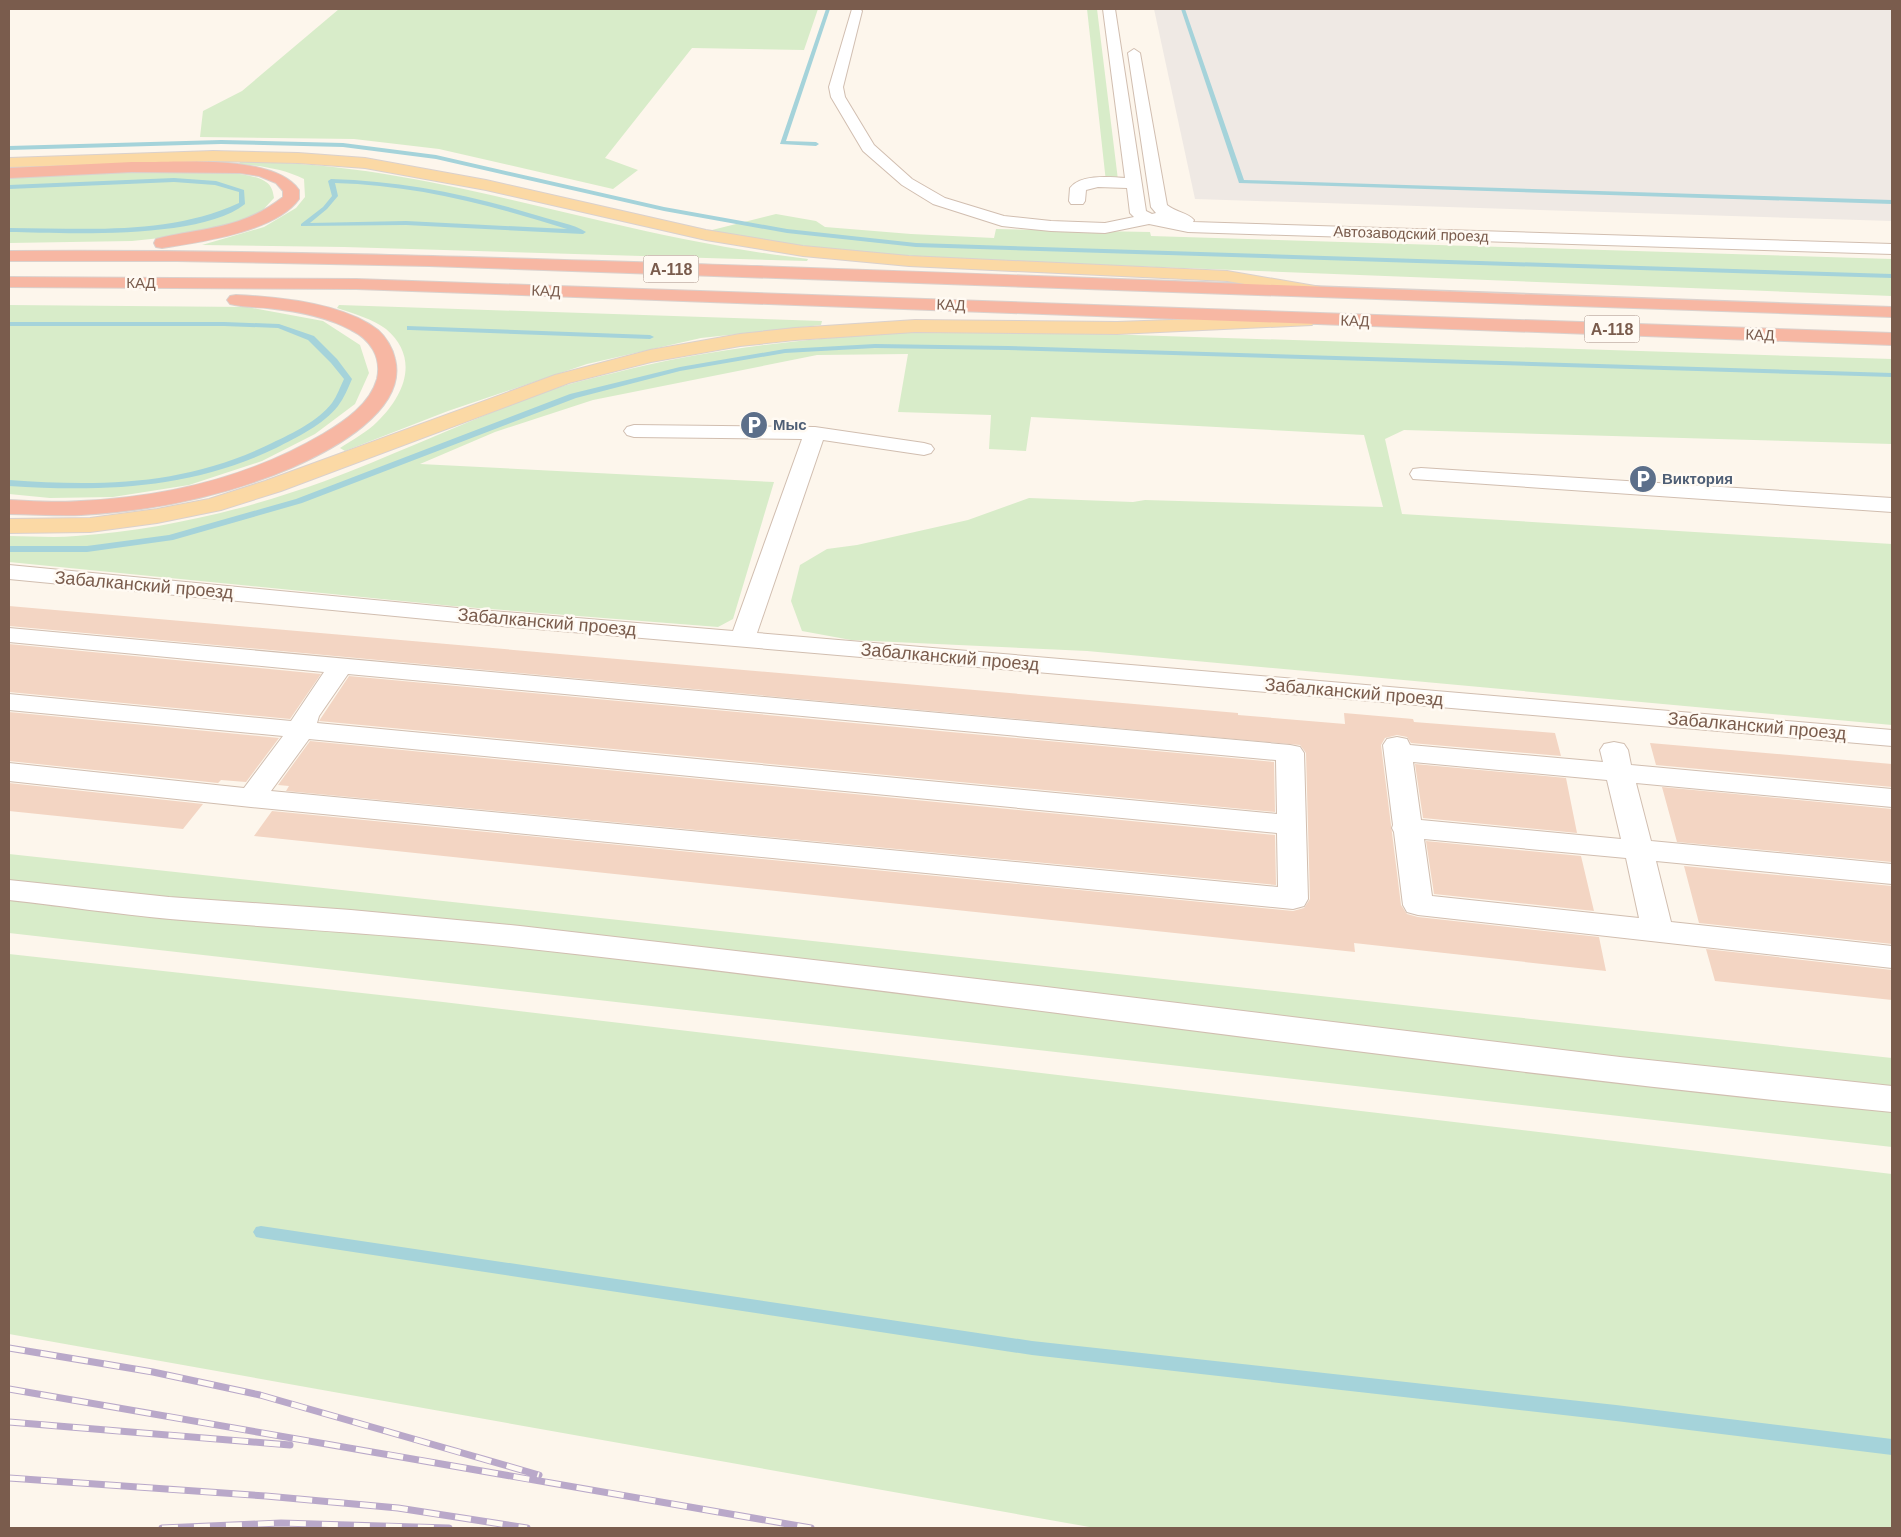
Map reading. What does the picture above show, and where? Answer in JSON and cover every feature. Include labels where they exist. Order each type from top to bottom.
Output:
[{"type":"highway","points":[[9,173],[132,167],[240,168],[263,172],[281,180],[291,190],[291,199],[278,210],[254,222],[224,232],[154,244],[122,244],[9,256]]},
{"type":"highway","name":"КАД","points":[[9,256],[119,254],[379,260],[933,277],[1892,312]]},
{"type":"highway","name":"КАД","points":[[9,282],[356,284],[1892,339]]},
{"type":"highway","points":[[9,507],[79,508],[130,504],[196,492],[258,473],[325,443],[354,424],[375,405],[386,385],[390,364],[382,348],[371,334],[346,321],[313,311],[282,304],[254,301],[93,294],[39,282]]},
{"type":"main road","points":[[9,164],[213,156],[298,158],[364,164],[486,185],[706,235],[803,251],[909,261],[1226,276],[1332,293]]},
{"type":"main road","points":[[9,526],[90,525],[157,516],[212,505],[274,486],[562,379],[650,356],[740,340],[842,330],[915,326],[1117,328],[1331,320]]},
{"type":"street","points":[[1109,9],[1138,212],[1150,219]]},
{"type":"street","points":[[856,11],[836,87],[838,97],[868,148],[921,192],[939,201],[980,215],[1025,224],[1105,228],[1169,215]]},
{"type":"street","points":[[1131,38],[1158,207],[1169,215]]},
{"type":"street","points":[[1077,201],[1078,188],[1083,185],[1090,183],[1133,183]]},
{"type":"street","name":"Автозаводский проезд","points":[[1169,215],[1197,221],[1222,222],[1892,242]]},
{"type":"street","name":"Автозаводский проезд","points":[[1150,219],[1188,227],[1892,249]]},
{"type":"street","points":[[634,431],[815,433],[924,449]]},
{"type":"street","points":[[743,639],[815,433]]},
{"type":"street","points":[[1421,474],[1892,505]]},
{"type":"street","name":"Забалканский проезд","points":[[9,572],[448,614],[1892,738]]},
{"type":"street","points":[[9,635],[1290,753],[1293,898],[252,798],[9,772]]},
{"type":"street","points":[[252,798],[301,731],[306,716],[342,665]]},
{"type":"street","points":[[9,702],[1291,825]]},
{"type":"street","points":[[1892,798],[1617,762],[1397,749],[1406,828],[1418,905],[1892,957]]},
{"type":"street","points":[[1617,762],[1658,932]]},
{"type":"street","points":[[1406,828],[1892,874]]},
{"type":"street","points":[[9,890],[169,908],[352,921],[520,937],[1038,998],[1620,1070],[1892,1099]]},
{"type":"shaded area","points":[[1154,9],[1892,9],[1892,221],[1195,199]]},
{"type":"green space","points":[[339,9],[818,9],[804,50],[692,48],[605,158],[638,170],[613,189],[439,149],[354,139],[200,137],[203,111],[242,91]]},
{"type":"green space","points":[[1087,9],[1097,9],[1118,180],[1106,182]]},
{"type":"green space","points":[[240,162],[287,163],[379,173],[470,190],[681,239],[808,259],[807,261],[344,247],[202,245],[264,227],[296,208],[305,197],[304,179],[281,170],[239,164]]},
{"type":"green space","points":[[143,171],[207,171],[242,174],[266,182],[273,191],[274,198],[261,212],[228,226],[170,237],[132,241],[9,243],[9,177]]},
{"type":"green space","points":[[776,214],[816,221],[825,227],[994,238],[996,229],[1150,232],[1151,236],[1892,259],[1892,296],[955,259],[831,250],[708,231]]},
{"type":"green space","points":[[9,305],[247,307],[323,321],[360,345],[369,373],[355,404],[315,434],[262,461],[189,485],[113,497],[50,498],[9,494]]},
{"type":"green space","points":[[339,305],[822,321],[821,325],[701,338],[587,364],[448,411],[345,451],[340,448],[373,426],[395,400],[405,376],[405,364],[403,352],[397,340],[386,329],[369,319],[337,308]]},
{"type":"green space","points":[[939,330],[1892,359],[1892,444],[1404,430],[1385,439],[1402,514],[1892,544],[1892,725],[1087,651],[851,640],[802,631],[791,601],[800,565],[827,549],[857,545],[968,520],[1029,498],[1383,507],[1364,435],[1031,417],[1026,451],[989,449],[991,415],[898,412],[908,354],[817,355],[593,400],[495,432],[420,464],[774,482],[733,619],[718,627],[452,606],[9,562],[9,536],[59,537],[108,533],[171,524],[233,510],[325,481],[503,408],[588,379],[654,363],[735,349],[816,339]]},
{"type":"green space","points":[[9,854],[1892,1058],[1892,1147],[9,933]]},
{"type":"green space","points":[[9,954],[443,1002],[1892,1174],[1892,1528],[1095,1528],[9,1334]]},
{"type":"building","points":[[9,606],[1238,713],[1238,715],[1345,724],[1344,713],[1413,719],[1414,722],[1555,733],[1561,756],[1411,743],[1407,737],[1397,735],[1385,738],[1381,745],[1401,905],[1407,914],[1418,917],[1599,937],[1606,971],[1354,943],[1355,952],[254,836],[272,811],[1293,911],[1304,908],[1310,899],[1306,753],[1300,745],[9,626]]},
{"type":"building","points":[[9,644],[321,674],[290,719],[9,692]]},
{"type":"building","points":[[349,676],[1274,762],[1275,812],[319,721]]},
{"type":"building","points":[[9,712],[279,738],[246,782],[221,780],[218,783],[9,761]]},
{"type":"building","points":[[310,741],[1275,835],[1276,885],[286,791],[289,786],[278,785]]},
{"type":"building","points":[[1650,743],[1892,764],[1892,787],[1656,765]]},
{"type":"building","points":[[1415,764],[1566,778],[1577,833],[1423,818]]},
{"type":"building","points":[[9,783],[203,804],[183,829],[9,811]]},
{"type":"building","points":[[1662,787],[1892,809],[1892,862],[1677,842]]},
{"type":"building","points":[[1426,841],[1581,856],[1594,911],[1434,894]]},
{"type":"building","points":[[1684,866],[1892,886],[1892,944],[1699,923]]},
{"type":"building","points":[[1706,949],[1892,970],[1892,1000],[1715,981]]},
{"type":"waterway","points":[[816,144],[782,143],[828,9]]},
{"type":"waterway","points":[[1183,9],[1241,182],[1892,202]]},
{"type":"waterway","points":[[9,148],[221,142],[343,145],[436,157],[664,209],[787,231],[916,245],[1892,276]]},
{"type":"waterway","points":[[9,187],[174,180],[216,183],[242,191],[242,204],[218,215],[190,222],[139,229],[9,230]]},
{"type":"waterway","points":[[331,181],[395,185],[459,196],[583,232],[406,223],[303,225],[325,208],[335,196],[331,181]]},
{"type":"waterway","points":[[9,324],[224,324],[279,326],[311,338],[334,361],[348,379],[336,403],[318,420],[287,439],[254,455],[220,468],[152,483],[117,486],[81,487],[9,483]]},
{"type":"waterway","points":[[410,328],[650,337]]},
{"type":"waterway","points":[[9,549],[87,549],[170,538],[299,501],[573,396],[680,369],[785,351],[875,346],[1008,348],[1892,375]]},
{"type":"waterway","points":[[261,1232],[1032,1348],[1616,1413],[1892,1447]]},
{"type":"railway","points":[[9,1348],[153,1372],[260,1395],[539,1475]]},
{"type":"railway","points":[[9,1389],[811,1528]]},
{"type":"railway","points":[[9,1422],[290,1445]]},
{"type":"railway","points":[[9,1478],[266,1496],[398,1508],[527,1528]]},
{"type":"railway","points":[[162,1528],[281,1523],[449,1528]]},
{"type":"place","name":"Мыс","points":[[754,425]]},
{"type":"place","name":"Виктория","points":[[1643,479]]}]
